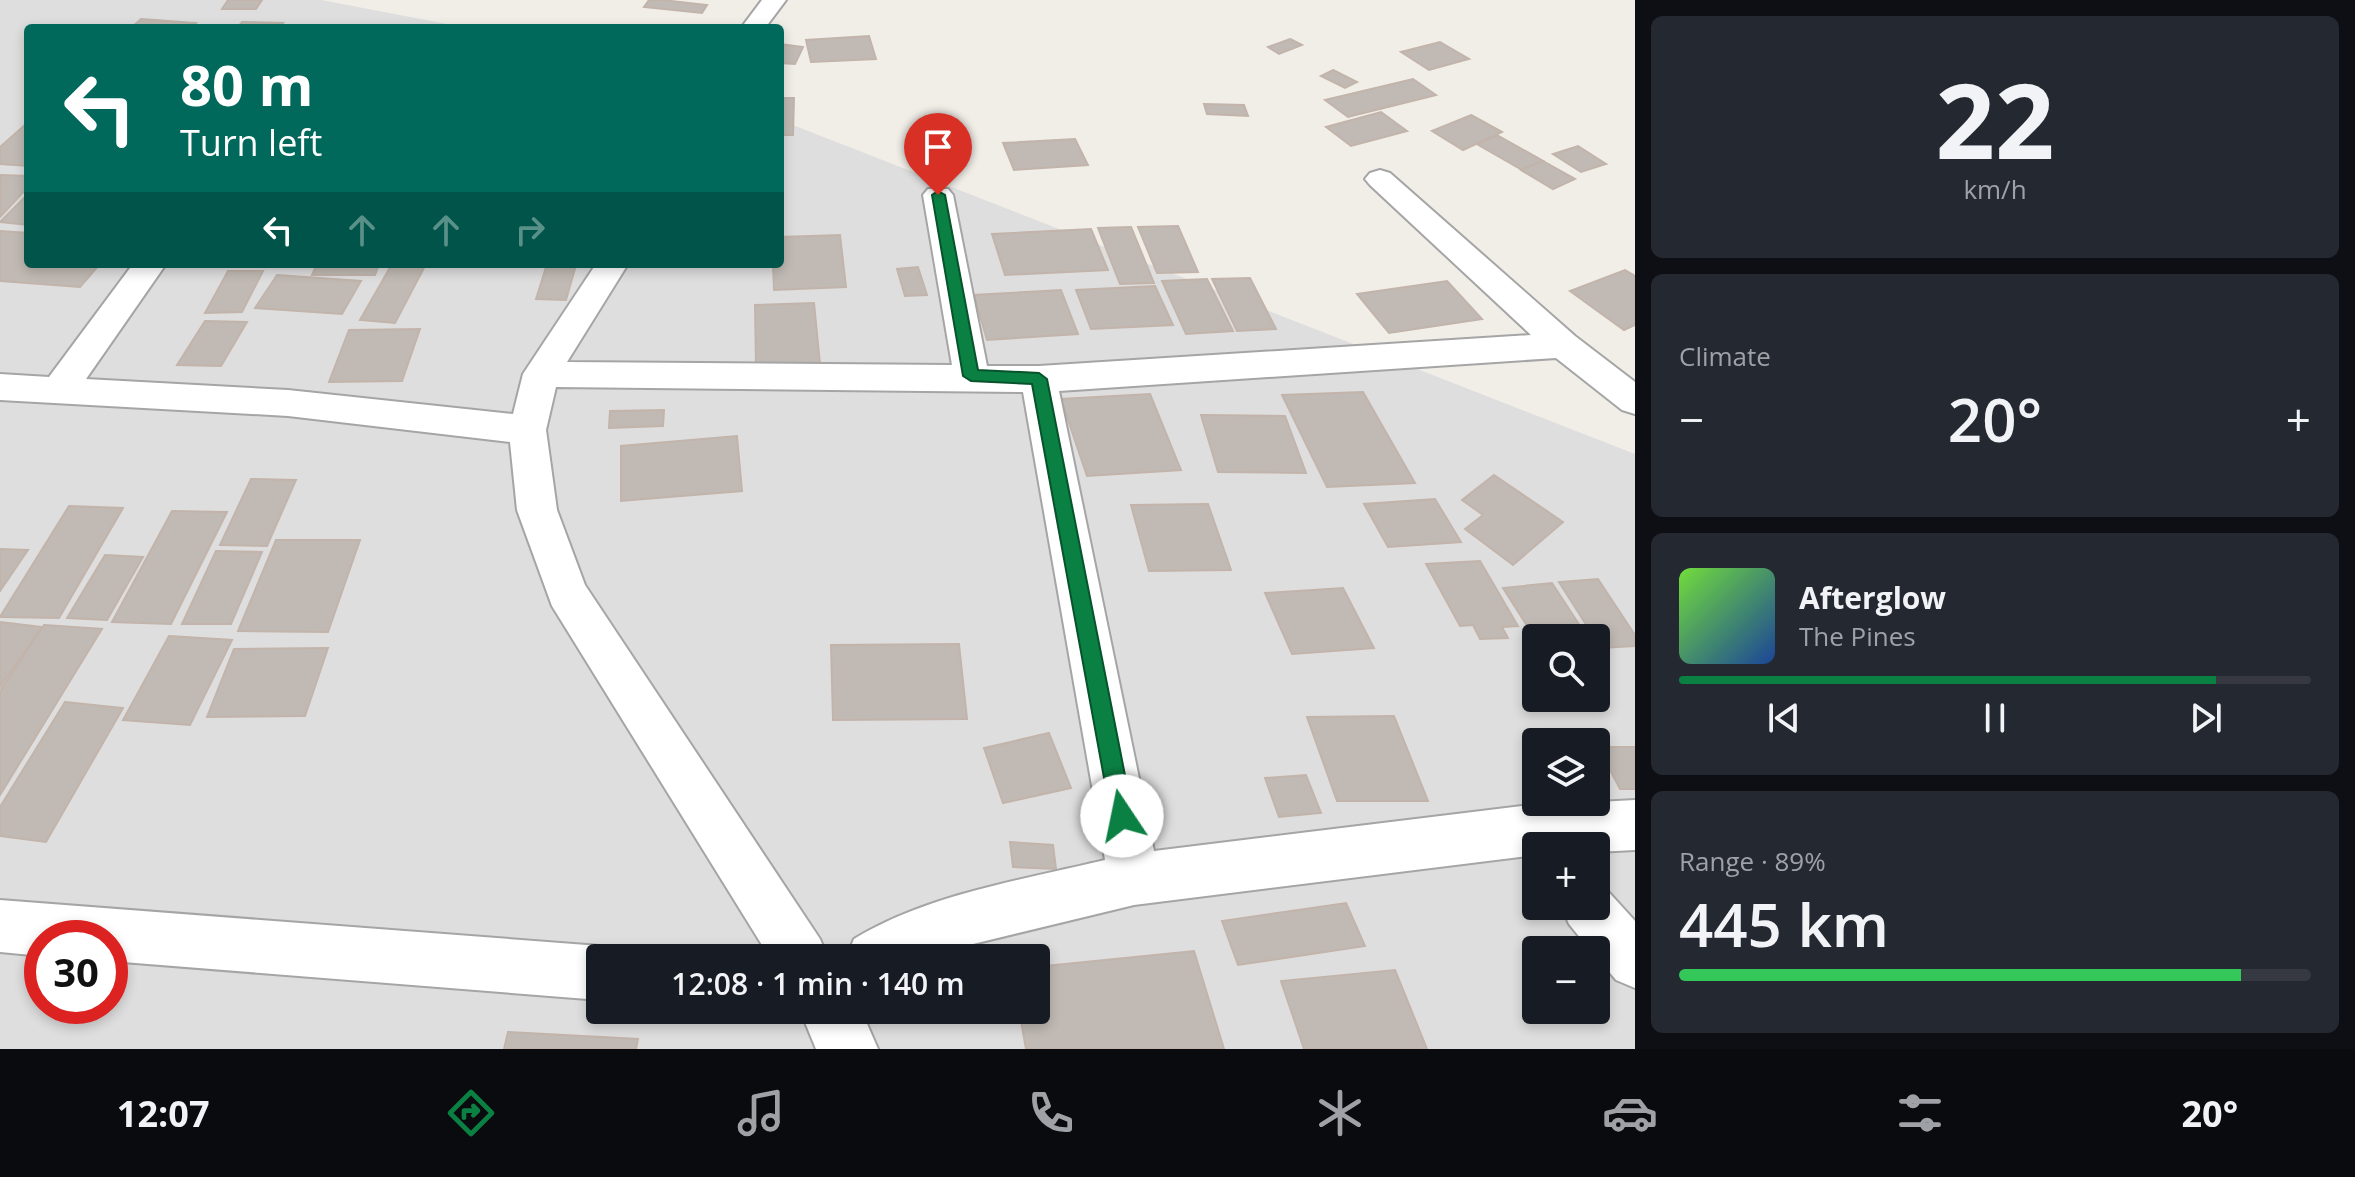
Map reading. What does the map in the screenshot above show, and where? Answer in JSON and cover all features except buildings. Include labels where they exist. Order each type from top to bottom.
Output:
[{"type":"street","points":[[756,24],[774,0]]},
{"type":"street","points":[[1380,179],[1563,345],[1635,401]]},
{"type":"street","points":[[938,195],[971,376]]},
{"type":"street","points":[[59,389],[147,268]]},
{"type":"street","points":[[609,268],[541,374],[527,430],[537,510],[567,593],[792,944]]},
{"type":"street","points":[[541,374],[1039,379],[1563,345]]},
{"type":"street","points":[[1039,379],[1134,879]]},
{"type":"street","points":[[0,387],[288,403],[527,430]]},
{"type":"street","points":[[1582,832],[1635,825]]},
{"type":"street","points":[[897,944],[969,919],[1134,879],[1522,840]]},
{"type":"street","points":[[1599,920],[1635,961]]},
{"type":"street","points":[[0,926],[586,972]]},
{"type":"street","points":[[836,1024],[847,1049]]},
{"type":"shaded area","points":[[0,0],[321,0],[447,24],[24,24],[24,268],[784,268],[784,122],[1635,454],[1635,1049],[0,1049]]},
{"type":"route","points":[[938,195],[971,376],[1039,379],[1122,816]]}]
